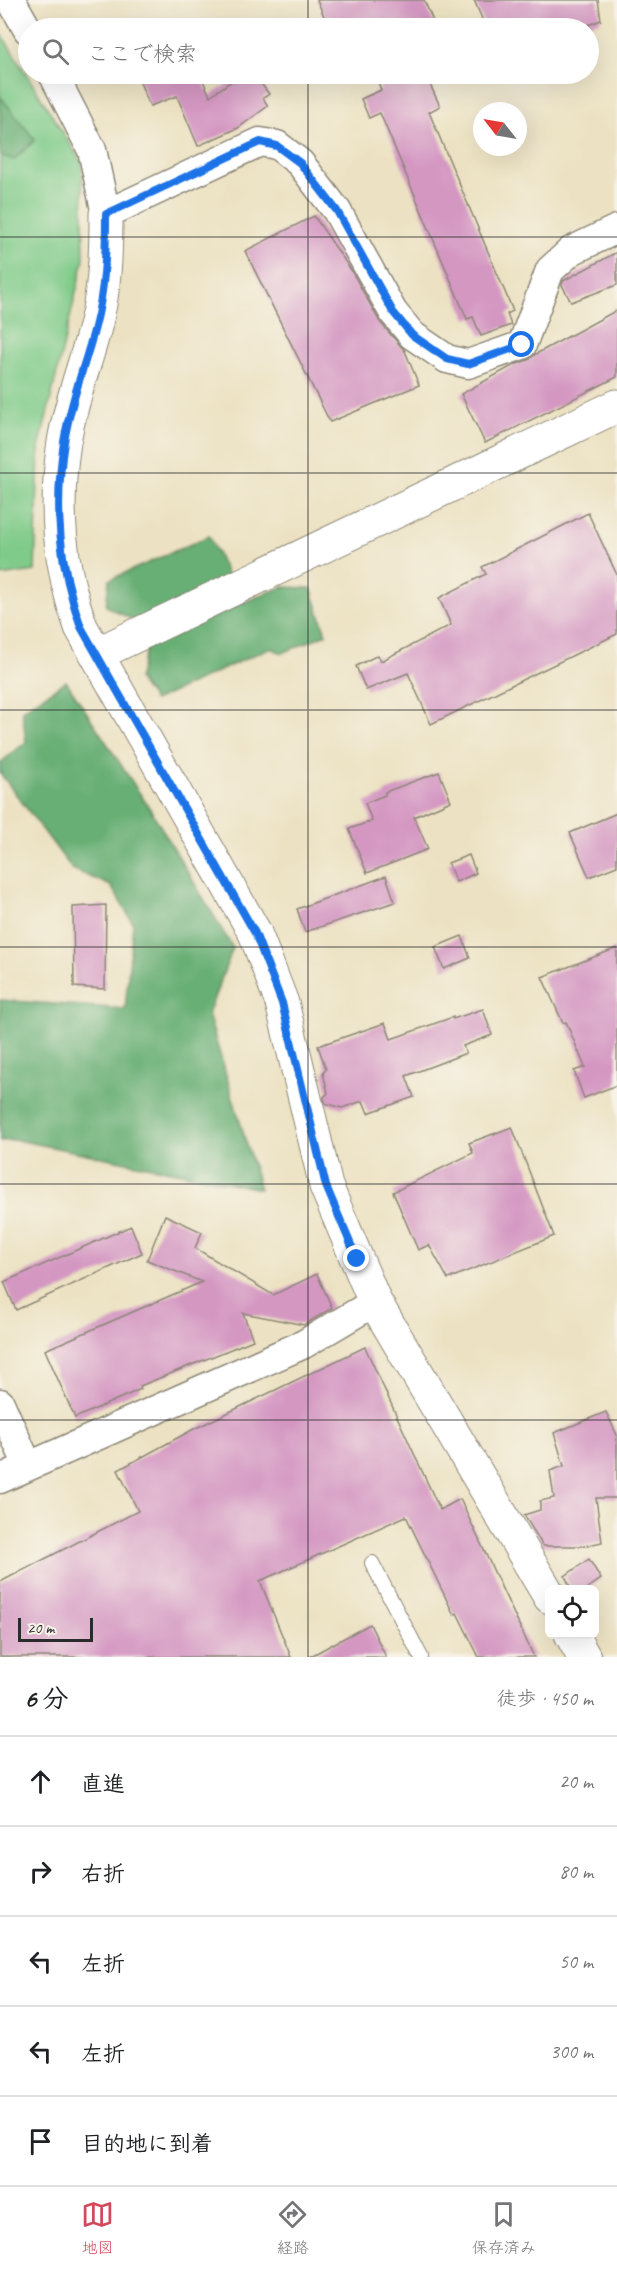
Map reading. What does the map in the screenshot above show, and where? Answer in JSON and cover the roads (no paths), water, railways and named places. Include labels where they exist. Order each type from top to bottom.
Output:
[{"type":"street","points":[[11,0],[21,18]]},
{"type":"street","points":[[58,84],[92,150],[106,214],[106,271],[95,325],[64,442],[58,508],[62,560],[69,593],[81,627],[255,933],[282,1003],[326,1186],[375,1302],[545,1590]]},
{"type":"street","points":[[106,214],[260,142],[277,146],[300,163],[337,211],[393,312],[412,335],[447,359],[468,364],[522,345],[550,270],[571,251],[617,229]]},
{"type":"street","points":[[97,654],[617,406]]},
{"type":"street","points":[[0,1479],[304,1344],[375,1302]]},
{"type":"street","points":[[0,1403],[28,1466]]},
{"type":"street","points":[[573,1639],[584,1657]]},
{"type":"lane","points":[[372,1563],[421,1657]]}]
